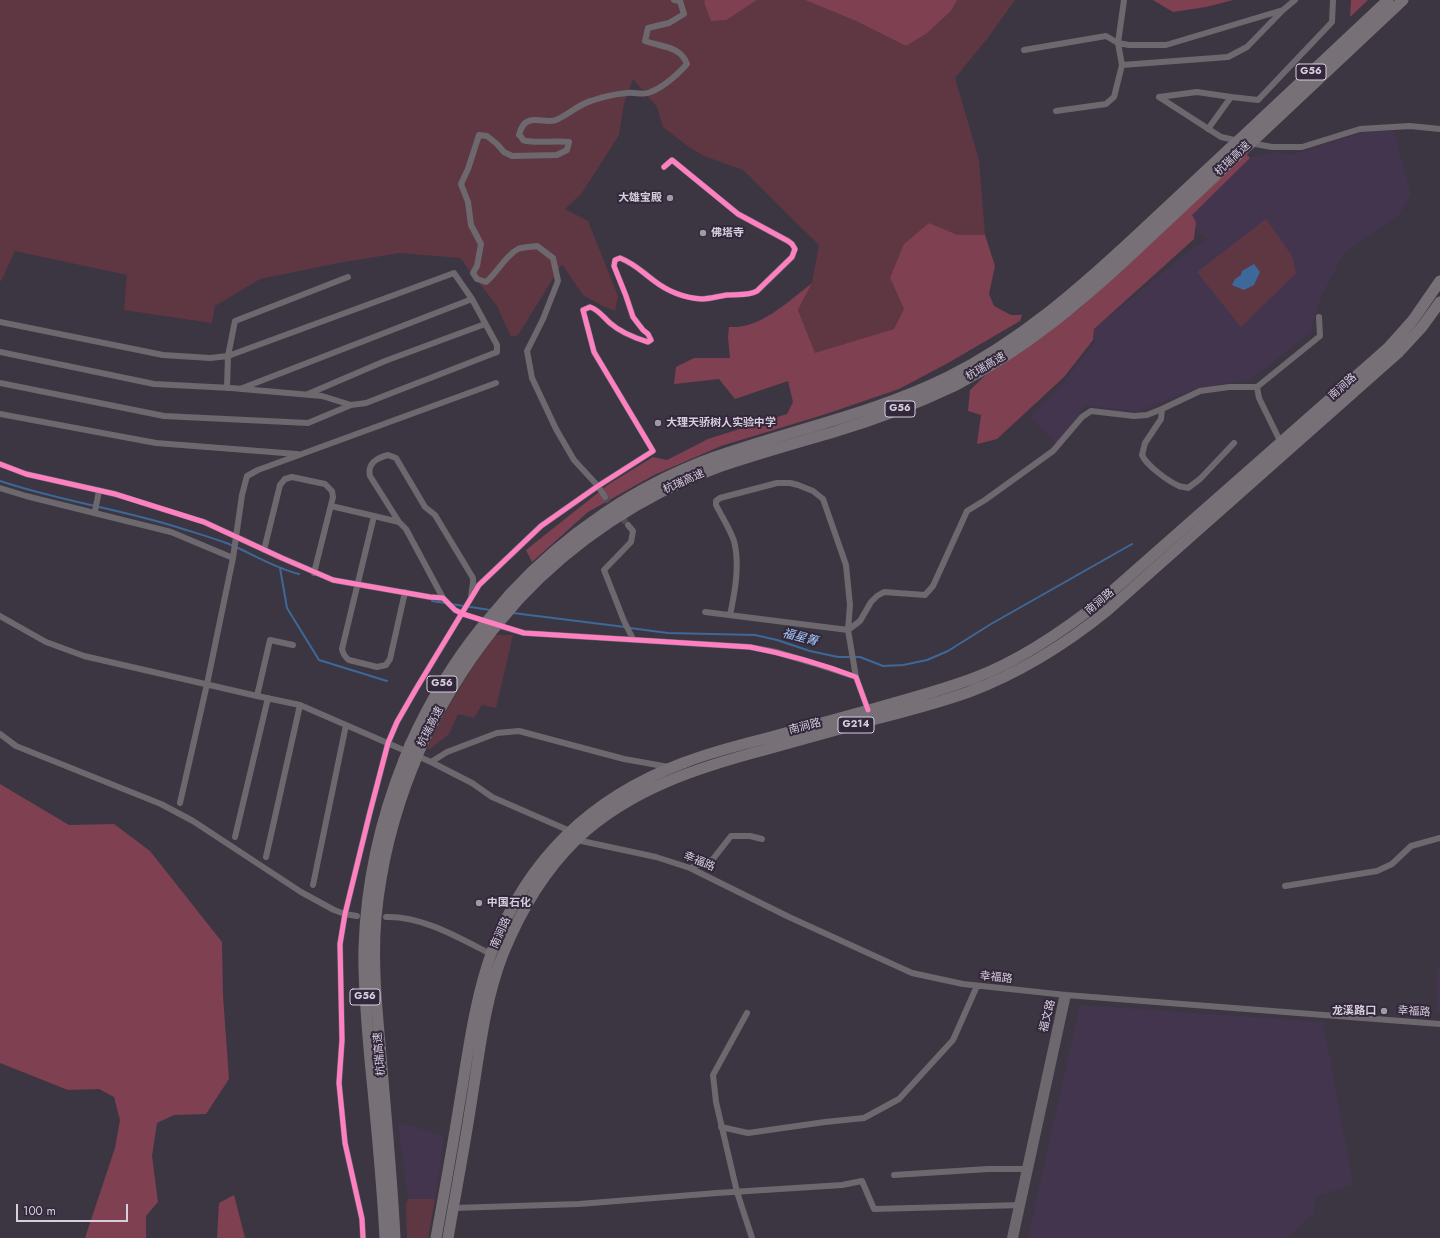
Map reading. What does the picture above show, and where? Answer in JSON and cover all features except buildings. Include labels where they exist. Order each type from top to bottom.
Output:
[{"type":"highway","name":"杭瑞高速","points":[[385,1238],[366,1013],[364,948],[374,857],[389,801],[415,747],[429,729],[486,630],[550,554],[581,530],[623,502],[662,480],[687,468],[724,454],[841,419],[892,401],[948,377],[995,351],[1028,329],[1068,298],[1095,274],[1228,149],[1387,6],[1403,0]]},
{"type":"highway","name":"杭瑞高速","points":[[514,596],[587,539],[629,511],[667,489],[728,464],[851,427],[896,411],[939,393],[994,364],[1039,334],[1084,298],[1253,141],[1387,6]]},
{"type":"highway","name":"南涧路","points":[[436,1238],[473,1022],[481,986],[491,954],[506,921],[523,888],[544,859],[573,835],[591,827],[623,804],[642,793],[680,776],[869,715],[980,676],[1016,659],[1047,640],[1080,618],[1101,601],[1390,345],[1423,307],[1440,281]]},
{"type":"highway","name":"南涧路","points":[[448,1238],[486,1012],[499,966],[513,932],[533,894],[573,835],[594,810],[617,794],[672,767],[735,746],[946,699],[997,680],[1034,661],[1086,628],[1108,610],[1398,353],[1422,327],[1440,302]]},
{"type":"highway","name":"杭瑞高速","points":[[395,1238],[377,1012],[375,949],[377,910],[385,859],[409,762]]},
{"type":"street","points":[[605,497],[598,486],[574,460],[556,429],[532,378],[527,351],[543,319],[558,281],[553,258],[537,246],[519,248],[504,261],[494,275],[486,282],[477,279],[473,273],[477,266],[481,244],[471,225],[468,202],[461,184],[468,169],[479,135],[487,136],[504,152],[512,156],[557,155],[567,150],[569,142],[533,142],[523,140],[519,135],[521,128],[527,122],[534,119],[555,120],[590,101],[626,93],[648,93],[662,86],[677,74],[687,64],[684,56],[676,50],[645,41],[648,28],[669,23],[684,14],[680,1],[674,0]]},
{"type":"street","points":[[1056,111],[1106,104],[1114,97],[1122,65],[1118,43],[1124,0]]},
{"type":"street","points":[[1122,65],[1228,57],[1247,47],[1283,10],[1295,0]]},
{"type":"street","points":[[1332,0],[1332,22],[1258,100],[1197,92],[1159,97],[1220,137],[1272,147],[1302,147],[1360,129],[1410,126],[1440,129]]},
{"type":"street","points":[[1024,50],[1106,36],[1118,43],[1129,45],[1166,45],[1283,10]]},
{"type":"street","points":[[1208,130],[1231,97]]},
{"type":"street","points":[[363,1238],[362,1219],[345,1143],[339,1083],[342,1040],[340,944],[345,914],[368,816],[388,743],[397,722],[464,613],[479,585],[541,526],[598,486],[653,451],[594,352],[583,310],[590,307],[596,309],[611,324],[624,332],[648,342],[651,340],[648,334],[633,317],[614,266],[615,260],[620,258],[633,263],[669,291],[702,299],[726,295],[751,294],[757,291],[792,256],[795,249],[788,241],[738,214],[672,160],[664,167]]},
{"type":"street","points":[[0,322],[163,355],[210,358],[228,356],[454,273],[472,300],[497,345],[497,352],[366,403],[351,405],[308,423],[164,416],[0,383]]},
{"type":"street","points":[[227,388],[228,356],[235,321],[348,277]]},
{"type":"street","points":[[239,389],[472,300]]},
{"type":"street","points":[[705,612],[848,630],[860,621],[871,602],[884,592],[924,595],[933,586],[967,511],[985,500],[1053,451],[1082,417],[1091,411],[1134,416],[1147,414],[1162,409],[1200,391],[1229,387],[1257,387],[1320,336],[1319,317]]},
{"type":"street","points":[[307,395],[385,360],[485,324]]},
{"type":"street","points":[[0,352],[154,384],[227,388],[322,396],[351,405]]},
{"type":"street","points":[[180,803],[234,555],[242,495],[247,476],[258,470],[496,383]]},
{"type":"street","points":[[1257,387],[1259,398],[1280,442]]},
{"type":"street","points":[[1162,409],[1160,419],[1145,443],[1142,455],[1143,459],[1154,469],[1180,487],[1188,488],[1200,479],[1234,444]]},
{"type":"street","points":[[0,414],[156,442],[301,454]]},
{"type":"street","points":[[470,600],[474,583],[472,578],[435,515],[425,507],[396,458],[388,454],[380,457],[372,463],[369,470],[370,476],[399,522],[406,529],[443,598],[455,610],[524,633],[750,647],[776,652],[856,677]]},
{"type":"street","points":[[0,464],[26,474],[99,491],[204,522],[235,539],[333,580],[443,598]]},
{"type":"street","points":[[264,550],[280,485],[285,479],[290,477],[328,485],[333,493],[331,506],[314,573]]},
{"type":"street","points":[[730,615],[737,563],[734,541],[716,505],[716,501],[720,498],[777,483],[790,483],[813,491],[823,499],[846,566],[850,605],[848,630],[851,652],[856,677],[869,715]]},
{"type":"street","points":[[0,488],[26,496],[171,532],[234,555]]},
{"type":"street","points":[[95,512],[99,491]]},
{"type":"street","points":[[331,506],[399,522]]},
{"type":"street","points":[[374,516],[342,649],[344,655],[349,660],[377,667],[386,665],[390,659],[405,592]]},
{"type":"street","points":[[628,525],[633,531],[631,542],[604,570],[624,622],[633,639]]},
{"type":"street","name":"幸福路","points":[[0,616],[46,642],[84,656],[257,696],[300,704],[431,762],[472,783],[492,797],[573,835],[656,857],[690,868],[789,917],[912,973],[977,986],[1066,995],[1440,1024]]},
{"type":"street","points":[[257,696],[270,640],[293,646]]},
{"type":"street","points":[[235,837],[268,698]]},
{"type":"street","points":[[266,857],[300,704]]},
{"type":"street","points":[[313,885],[346,725]]},
{"type":"street","points":[[431,762],[447,752],[497,733],[519,731],[624,759],[672,767]]},
{"type":"street","points":[[0,734],[16,746],[161,804],[193,821],[302,892],[334,910],[357,916]]},
{"type":"street","points":[[690,868],[713,859],[731,836],[750,836],[762,839]]},
{"type":"street","points":[[1285,886],[1377,871],[1392,864],[1411,846],[1440,838]]},
{"type":"street","points":[[386,917],[400,917],[418,921],[452,934],[491,954]]},
{"type":"street","points":[[722,1127],[748,1133],[864,1118],[899,1099],[953,1040],[977,986]]},
{"type":"street","name":"福文路","points":[[1010,1238],[1067,999],[1066,995]]},
{"type":"street","points":[[746,1013],[713,1076],[716,1102],[737,1192],[752,1238]]},
{"type":"street","points":[[894,1174],[988,1169],[1027,1169]]},
{"type":"street","points":[[453,1208],[579,1204],[842,1185],[862,1181],[874,1209],[1019,1205]]},
{"type":"street","name":"福文路","points":[[1015,1238],[1019,1205]]},
{"type":"shaded area","points":[[0,0],[705,0],[704,3],[726,19],[757,0],[805,0],[856,21],[906,46],[926,34],[951,11],[957,0],[1015,0],[987,39],[955,78],[979,160],[985,235],[958,235],[929,223],[890,278],[904,309],[894,329],[815,354],[798,310],[812,283],[819,245],[743,170],[704,156],[689,147],[663,127],[657,107],[633,79],[624,103],[619,135],[582,193],[565,209],[588,221],[618,296],[615,311],[583,295],[562,264],[518,335],[511,337],[497,306],[460,258],[400,253],[338,263],[260,279],[215,306],[212,323],[124,310],[127,275],[15,251],[0,281]]},
{"type":"shaded area","points":[[705,0],[757,0],[726,20],[711,21],[704,2]]},
{"type":"shaded area","points":[[805,0],[957,0],[951,11],[926,34],[906,46],[856,21]]},
{"type":"shaded area","points":[[1153,0],[1233,0],[1206,7],[1173,12]]},
{"type":"shaded area","points":[[1351,0],[1368,0],[1350,17]]},
{"type":"shaded area","points":[[1370,130],[1394,131],[1411,195],[1399,215],[1344,253],[1321,297],[1310,333],[1251,379],[1196,389],[1136,412],[1086,405],[1058,444],[1030,417],[1059,388],[1095,342],[1094,329],[1189,251],[1207,239],[1195,229],[1196,222],[1192,215],[1250,158],[1276,152],[1291,155]]},
{"type":"shaded area","points":[[1246,154],[1250,158],[1192,215],[1196,222],[1194,239],[1094,329],[1093,340],[1064,377],[997,439],[977,444],[981,415],[968,411],[970,390],[993,368],[1026,348],[1080,308]]},
{"type":"shaded area","points":[[1266,219],[1292,256],[1296,273],[1241,327],[1197,272]]},
{"type":"shaded area","points":[[929,223],[958,235],[985,235],[995,266],[989,294],[994,306],[1011,315],[1022,315],[1020,321],[948,363],[899,389],[826,414],[721,446],[654,475],[588,512],[532,562],[526,550],[609,484],[653,457],[667,460],[708,439],[787,414],[793,402],[788,381],[735,399],[719,379],[674,384],[676,367],[694,358],[730,358],[728,337],[729,327],[744,326],[762,319],[780,308],[812,283],[798,310],[815,353],[894,329],[904,309],[890,278],[904,244]]},
{"type":"shaded area","points":[[495,635],[513,635],[496,708],[482,705],[474,718],[458,714],[449,734],[429,750],[427,747],[450,704]]},
{"type":"shaded area","points":[[0,784],[69,825],[114,824],[150,851],[222,942],[223,996],[229,1079],[206,1114],[174,1115],[157,1123],[152,1156],[158,1202],[146,1216],[146,1238],[85,1238],[115,1148],[120,1120],[114,1097],[99,1089],[68,1090],[0,1063]]},
{"type":"shaded area","points":[[1437,968],[1440,968],[1440,1012],[1437,1012]]},
{"type":"shaded area","points":[[1080,1005],[1323,1022],[1353,1184],[1314,1197],[1314,1213],[1287,1238],[1028,1238]]},
{"type":"shaded area","points":[[398,1122],[444,1136],[435,1199],[408,1199]]},
{"type":"shaded area","points":[[234,1195],[245,1238],[217,1238],[219,1203]]},
{"type":"shaded area","points":[[408,1199],[435,1199],[428,1238],[407,1238],[406,1204]]},
{"type":"water","points":[[1254,264],[1260,272],[1254,285],[1244,290],[1232,285],[1235,279],[1241,275],[1242,271]]},
{"type":"waterway","name":"福星箐","points":[[0,481],[45,494],[158,521],[229,544],[272,565],[299,574]]},
{"type":"waterway","name":"福星箐","points":[[630,628],[668,633],[755,635],[777,640],[810,651],[838,657],[860,657],[883,666],[903,665],[927,660],[948,651],[991,624],[1132,544]]},
{"type":"waterway","points":[[280,568],[287,608],[319,660],[387,681]]},
{"type":"waterway","name":"福星箐","points":[[432,601],[445,603]]},
{"type":"waterway","name":"福星箐","points":[[451,604],[490,610]]},
{"type":"waterway","name":"福星箐","points":[[513,613],[625,627]]},
{"type":"tunnel","points":[[605,497],[628,525]]},
{"type":"cycle path","points":[[363,1238],[362,1219],[345,1143],[339,1083],[342,1040],[340,944],[345,914],[369,816],[388,743],[397,722],[479,585],[541,526],[598,486],[653,451],[594,352],[583,310],[590,307],[593,308],[623,332],[648,342],[651,340],[648,334],[633,317],[614,266],[615,260],[620,258],[630,263],[670,291],[689,297],[705,299],[727,295],[754,293],[792,257],[795,249],[788,241],[738,214],[672,160],[664,167]]},
{"type":"cycle path","points":[[0,464],[26,474],[115,494],[204,522],[333,580],[443,598],[455,610],[463,614],[524,633],[750,647],[804,660],[856,677],[868,710]]},
{"type":"place","name":"大雄宝殿","points":[[670,198]]},
{"type":"place","name":"佛塔寺","points":[[703,233]]},
{"type":"place","name":"大理天骄树人实验中学","points":[[658,423]]},
{"type":"place","name":"中国石化","points":[[479,903]]},
{"type":"place","name":"龙溪路口","points":[[1384,1011]]}]
